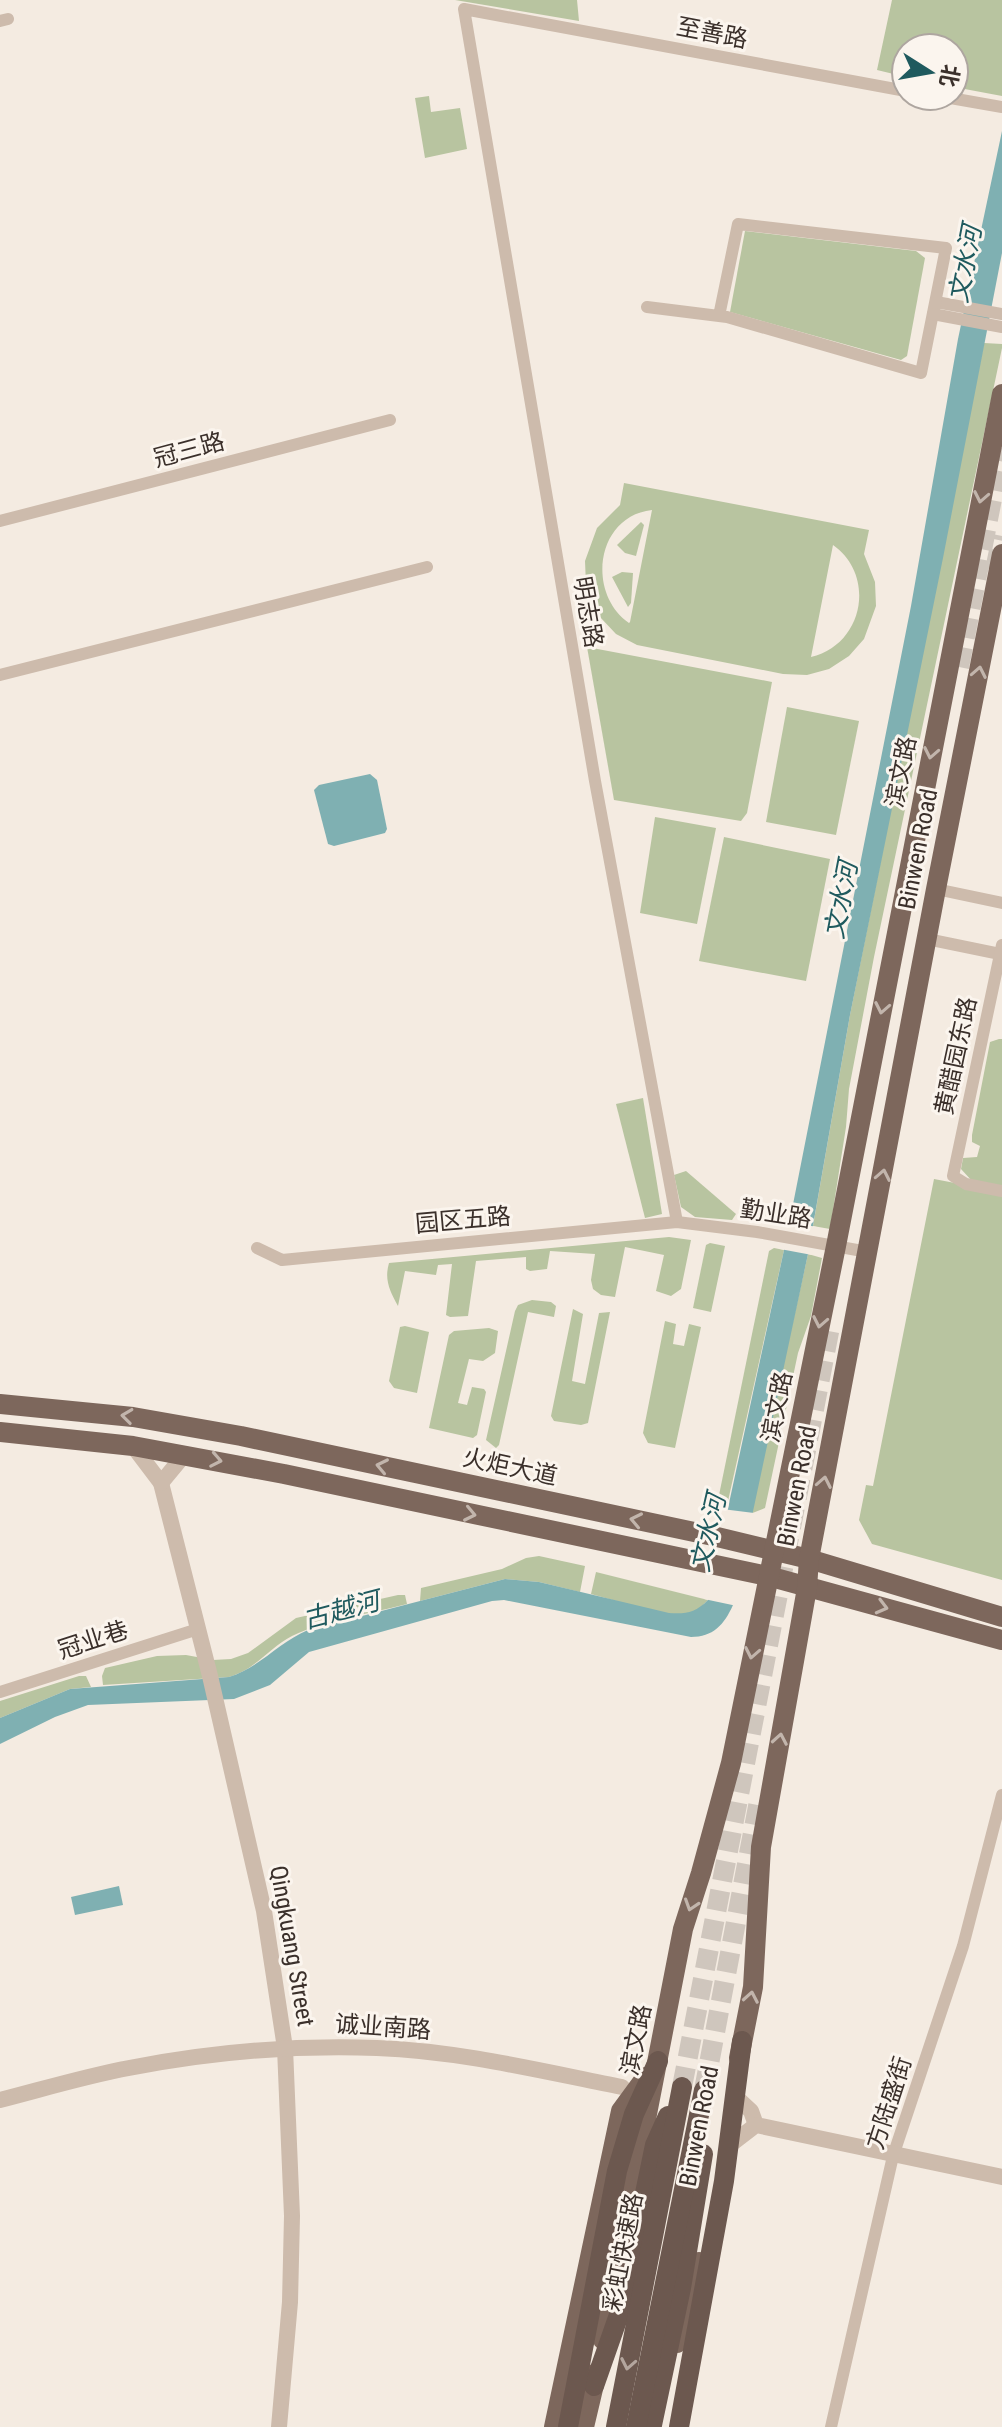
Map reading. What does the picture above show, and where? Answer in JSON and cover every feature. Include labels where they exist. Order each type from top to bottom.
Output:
[{"type":"highway","points":[[679,2427],[730,2145],[742,2041]]},
{"type":"highway","points":[[568,2427],[617,2171],[634,2114],[654,2067]]},
{"type":"highway","name":"彩虹快速路","points":[[594,2386],[621,2309],[655,2145],[682,2087],[650,2304],[647,2426]]},
{"type":"highway","name":"彩虹快速路","points":[[616,2427],[704,2090],[705,2131],[700,2185],[647,2426]]},
{"type":"main road","name":"滨文路","points":[[584,2427],[683,1929],[731,1763],[758,1574],[774,1551],[828,1244],[1002,394]]},
{"type":"main road","name":"Binwen Road","points":[[647,2426],[695,2286],[753,1987],[761,1847],[807,1588],[809,1559],[1002,554]]},
{"type":"main road","name":"火炬大道","points":[[0,1404],[133,1417],[291,1446],[809,1559],[1002,1617]]},
{"type":"main road","points":[[0,1432],[133,1446],[284,1474],[758,1574],[1002,1640]]},
{"type":"main road","points":[[284,1474],[293,1464],[291,1446]]},
{"type":"main road","points":[[554,2427],[623,2097],[654,2067]]},
{"type":"street","name":"至善路","points":[[464,9],[890,88]]},
{"type":"street","name":"明志路","points":[[464,9],[595,781],[677,1222]]},
{"type":"street","points":[[970,101],[998,106]]},
{"type":"street","points":[[647,307],[719,316],[921,373],[938,306],[946,248],[738,224],[719,316]]},
{"type":"street","points":[[938,306],[947,317],[1001,323]]},
{"type":"street","points":[[938,306],[1001,323]]},
{"type":"street","name":"冠三路","points":[[0,521],[390,420]]},
{"type":"street","points":[[0,675],[427,567]]},
{"type":"street","points":[[936,889],[1002,903]]},
{"type":"street","points":[[927,939],[1001,949]]},
{"type":"street","name":"黄醋园东路","points":[[1001,949],[953,1176],[966,1184],[1002,1191]]},
{"type":"street","name":"勤业路","points":[[677,1222],[868,1252]]},
{"type":"street","name":"园区五路","points":[[257,1248],[282,1260],[677,1222]]},
{"type":"street","name":"Qingkuang Street","points":[[133,1446],[161,1483],[219,1711],[264,1911],[285,2048],[292,2216],[290,2302],[279,2427]]},
{"type":"street","points":[[161,1483],[185,1454]]},
{"type":"street","name":"冠业巷","points":[[0,1692],[198,1629]]},
{"type":"street","name":"方陆盛街","points":[[831,2427],[893,2156],[963,1946],[1002,1795]]},
{"type":"street","name":"诚业南路","points":[[0,2100],[128,2068],[285,2048],[379,2048],[494,2061],[623,2097]]},
{"type":"street","points":[[736,2097],[751,2111],[756,2125]]},
{"type":"street","points":[[756,2125],[1002,2177]]},
{"type":"street","points":[[730,2145],[756,2125]]},
{"type":"green space","points":[[455,0],[577,0],[579,21]]},
{"type":"green space","points":[[892,0],[1002,0],[1002,96],[970,90],[970,32],[890,32],[890,73],[877,70]]},
{"type":"green space","points":[[429,96],[431,112],[460,108],[467,149],[425,158],[415,98]]},
{"type":"green space","points":[[745,231],[916,251],[925,258],[907,356],[901,360],[730,312]]},
{"type":"green space","points":[[984,343],[1002,344],[1002,348],[874,957],[849,1089],[830,1229],[813,1226],[850,1015]]},
{"type":"green space","points":[[624,483],[869,530],[864,554],[875,582],[876,606],[864,639],[849,656],[829,669],[807,675],[783,674],[637,645],[616,634],[600,617],[586,585],[585,561],[597,528],[620,505]],"holes":[[[652,510],[630,622],[629,623],[615,610],[607,594],[603,558],[609,540],[619,526],[633,515]],[[833,545],[847,558],[855,574],[859,591],[858,608],[843,639],[829,650],[811,657]]]},
{"type":"green space","points":[[641,522],[644,525],[636,556],[625,553],[617,545]]},
{"type":"green space","points":[[622,572],[633,573],[628,607],[612,577]]},
{"type":"green space","points":[[587,647],[772,682],[747,813],[741,821],[614,800]]},
{"type":"green space","points":[[787,707],[859,721],[836,835],[766,822]]},
{"type":"green space","points":[[655,817],[716,828],[697,924],[640,913]]},
{"type":"green space","points":[[724,837],[830,859],[806,981],[699,961]]},
{"type":"green space","points":[[1002,1039],[1002,1186],[973,1182],[961,1169],[963,1158],[977,1157],[980,1146],[972,1142],[972,1135],[990,1042]]},
{"type":"green space","points":[[643,1098],[662,1214],[645,1218],[616,1104]]},
{"type":"green space","points":[[686,1171],[736,1214],[732,1220],[695,1217],[681,1207],[674,1175]]},
{"type":"green space","points":[[934,1179],[1002,1192],[1002,1580],[872,1544],[859,1520],[866,1485],[873,1486]]},
{"type":"green space","points":[[669,1237],[691,1240],[681,1289],[671,1296],[656,1291],[664,1255],[625,1247],[615,1297],[601,1295],[593,1289],[591,1280],[595,1254],[550,1251],[547,1269],[530,1271],[526,1269],[526,1257],[476,1261],[468,1316],[446,1315],[452,1264],[438,1265],[436,1275],[405,1271],[398,1306],[388,1280],[389,1263]]},
{"type":"green space","points":[[706,1245],[725,1246],[711,1312],[693,1308]]},
{"type":"green space","points":[[774,1248],[784,1250],[726,1510],[718,1508],[718,1500],[769,1251]]},
{"type":"green space","points":[[808,1254],[822,1258],[811,1316],[798,1353],[765,1508],[750,1514]]},
{"type":"green space","points":[[532,1300],[551,1302],[556,1306],[554,1317],[528,1312],[496,1448],[486,1440],[515,1311],[518,1305]]},
{"type":"green space","points":[[573,1309],[583,1314],[572,1381],[585,1384],[599,1313],[610,1312],[588,1423],[581,1425],[554,1421],[551,1416]]},
{"type":"green space","points":[[665,1321],[676,1324],[673,1344],[684,1346],[689,1324],[701,1327],[675,1448],[648,1443],[643,1433]]},
{"type":"green space","points":[[400,1327],[429,1332],[417,1393],[394,1388],[389,1381]]},
{"type":"green space","points":[[489,1328],[498,1331],[495,1353],[483,1361],[469,1359],[458,1403],[467,1405],[472,1387],[486,1392],[477,1435],[473,1438],[429,1428],[449,1335],[454,1331]]},
{"type":"green space","points":[[539,1556],[585,1566],[580,1592],[539,1582],[505,1579],[420,1601],[421,1588],[502,1569],[526,1558]]},
{"type":"green space","points":[[596,1572],[708,1600],[696,1611],[687,1614],[639,1607],[591,1594]]},
{"type":"green space","points":[[405,1595],[407,1604],[305,1630],[284,1641],[247,1669],[229,1677],[103,1685],[105,1668],[157,1656],[231,1659],[248,1653],[296,1618]]},
{"type":"green space","points":[[86,1676],[91,1687],[70,1689],[0,1718],[0,1701]]},
{"type":"water","points":[[1002,131],[1002,253],[850,1015],[808,1254],[733,1605],[726,1618],[712,1632],[691,1637],[504,1600],[492,1601],[309,1652],[270,1685],[234,1699],[88,1705],[0,1744],[0,1718],[70,1689],[229,1677],[250,1668],[308,1630],[505,1579],[539,1582],[669,1613],[690,1612],[708,1600],[784,1250],[911,606],[958,339]]},
{"type":"water","points":[[370,774],[377,780],[387,829],[385,833],[334,846],[328,844],[314,790],[319,785]]},
{"type":"water","points":[[119,1886],[123,1905],[75,1915],[71,1897]]},
{"type":"pier","points":[[785,1221],[817,1227],[812,1255],[780,1249]]},
{"type":"pier","points":[[722,1509],[754,1513],[737,1606],[704,1599]]},
{"type":"tunnel","points":[[959,667],[1002,448]]},
{"type":"tunnel","points":[[995,570],[1002,536]]},
{"type":"tunnel","points":[[682,2087],[830,1327]]},
{"type":"tunnel","points":[[704,2090],[760,1796]]},
{"type":"water label","name":"文水河","points":[[965,264]]},
{"type":"water label","name":"文水河","points":[[841,900]]},
{"type":"water label","name":"文水河","points":[[708,1533]]},
{"type":"water label","name":"古越河","points":[[341,1610]]}]
